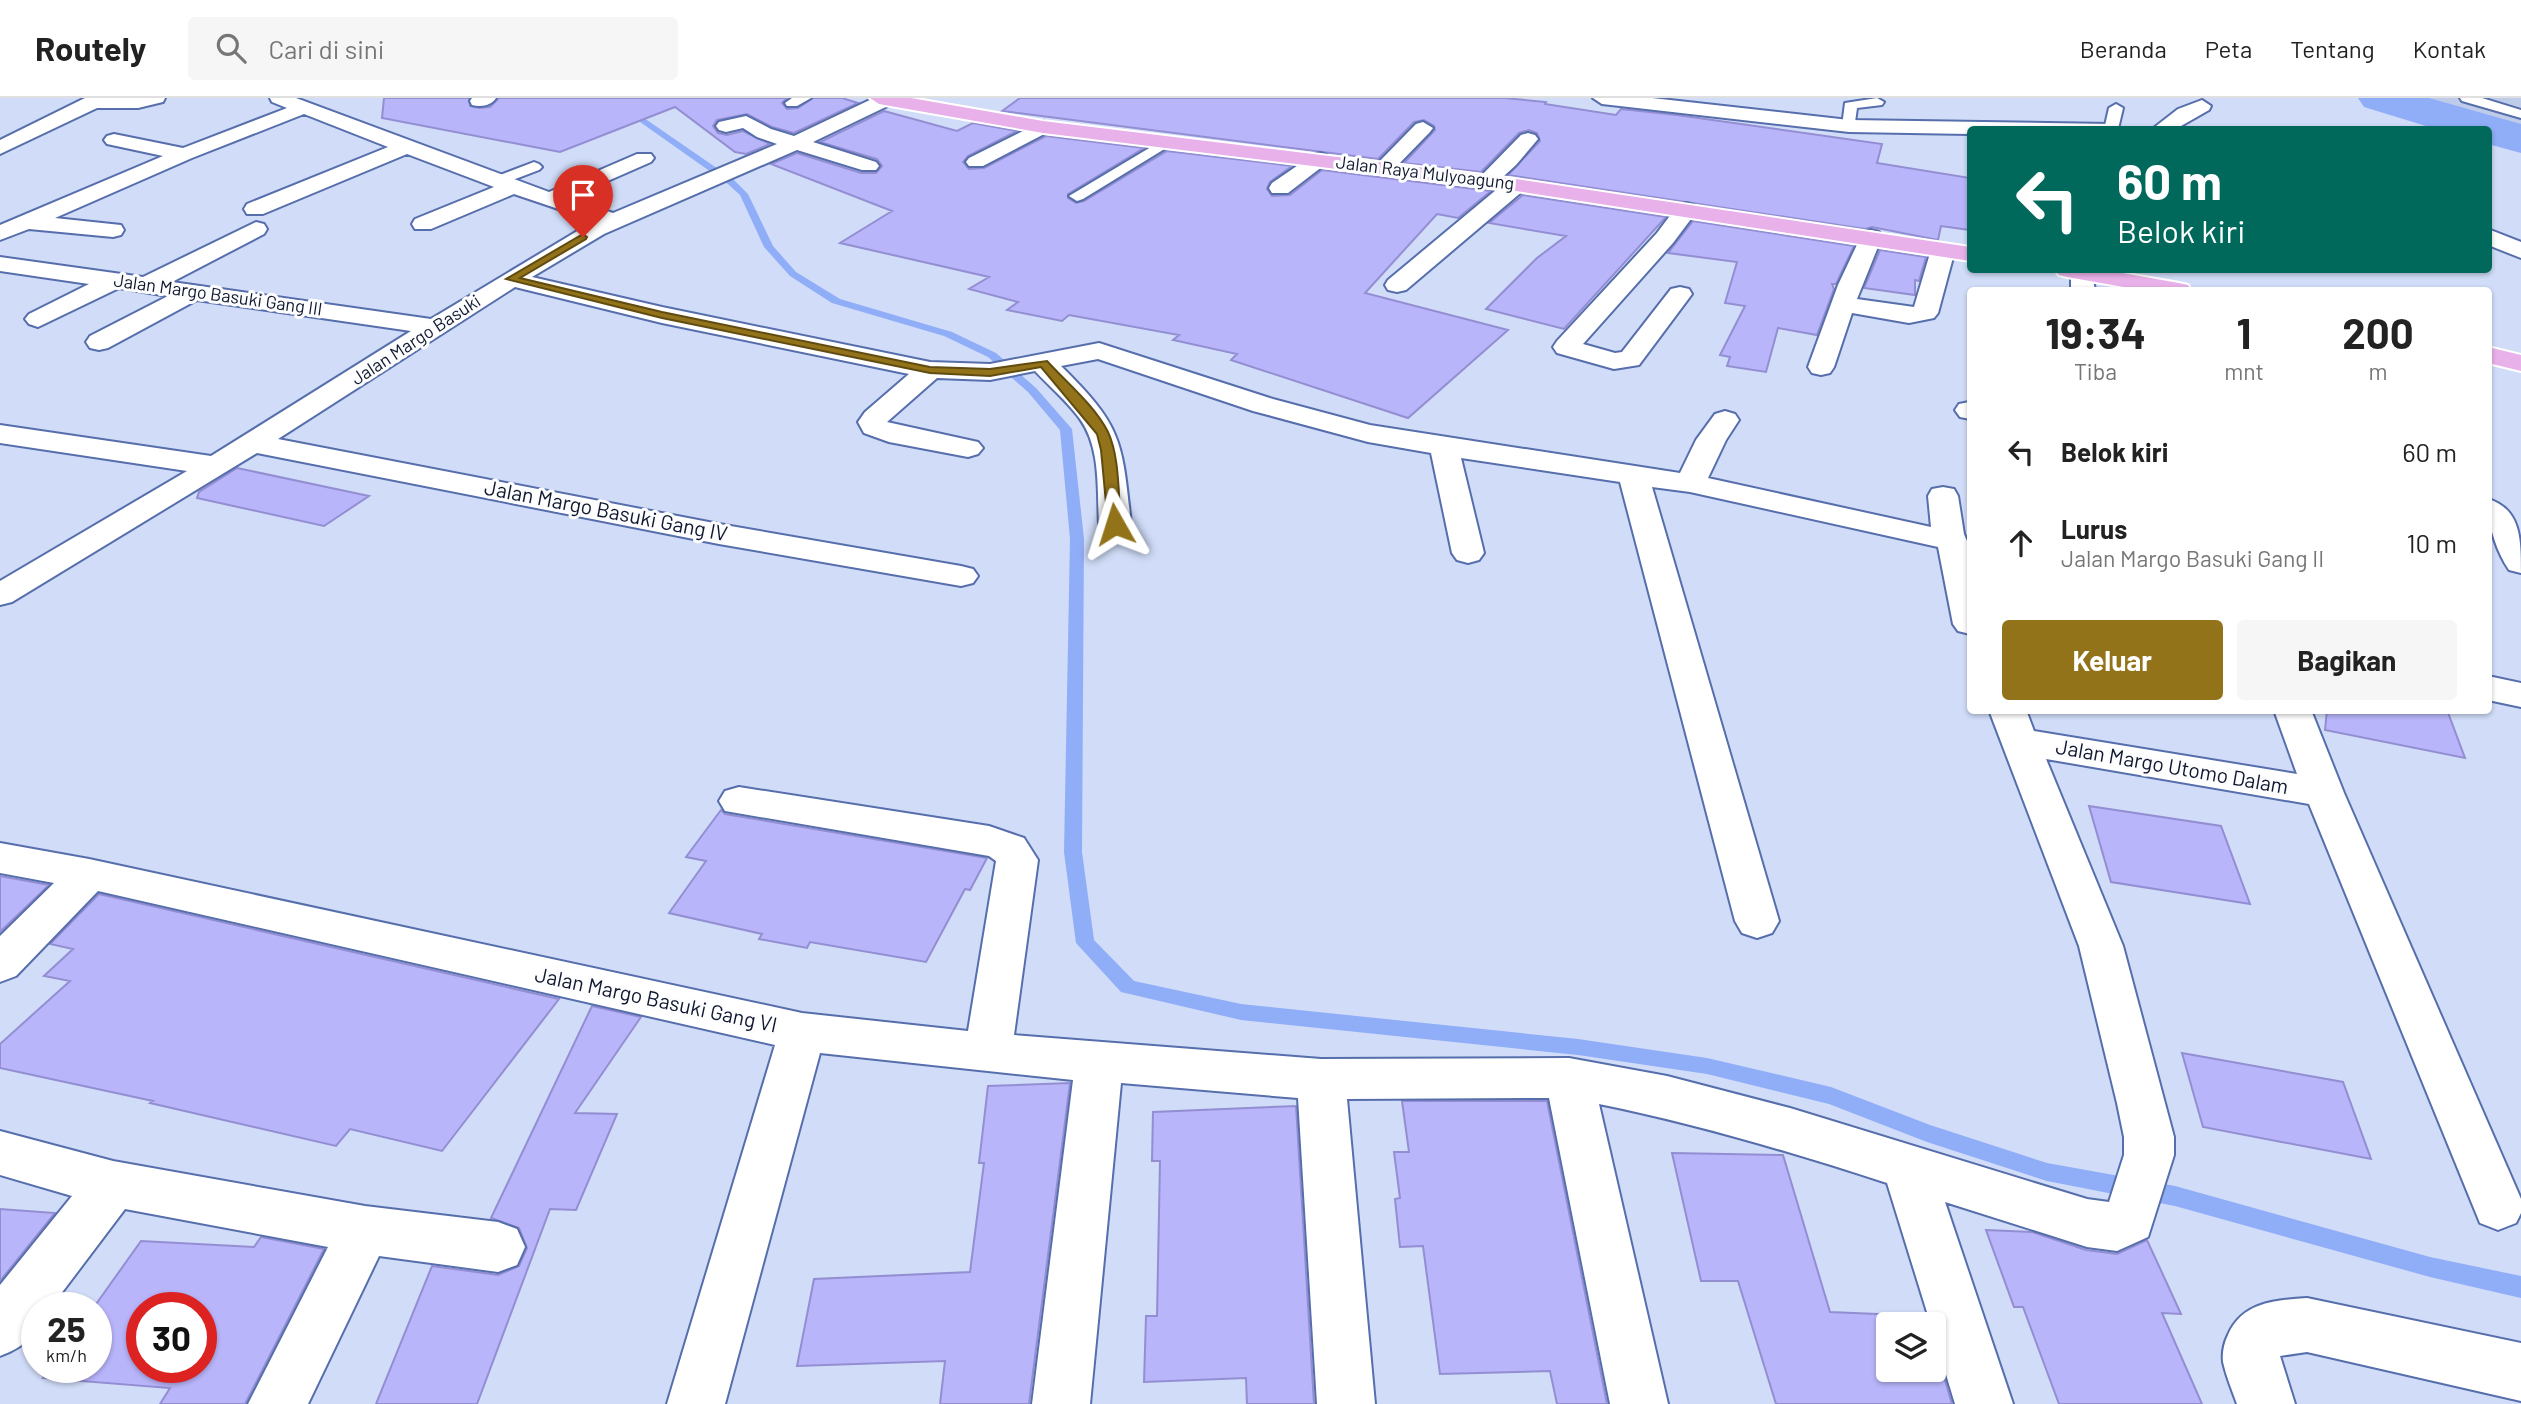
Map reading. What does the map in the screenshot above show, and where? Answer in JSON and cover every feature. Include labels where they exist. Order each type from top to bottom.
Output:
[{"type":"main road","name":"Jalan Raya Mulyoagung","points":[[883,99],[1043,127],[1487,181],[1967,254]]},
{"type":"main road","points":[[2077,277],[2155,287]]},
{"type":"main road","points":[[2492,356],[2521,363]]},
{"type":"street","points":[[0,148],[34,134],[97,100],[142,101],[156,98]]},
{"type":"street","points":[[1602,98],[1849,126],[1967,128]]},
{"type":"street","points":[[269,99],[303,108],[505,184],[613,220]]},
{"type":"street","name":"Jalan Margo Basuki","points":[[0,596],[216,466],[511,279],[613,220],[799,142],[883,99]]},
{"type":"street","points":[[2166,126],[2185,113],[2203,106]]},
{"type":"street","points":[[0,233],[185,154],[303,108]]},
{"type":"street","points":[[726,125],[746,122],[764,133],[869,166]]},
{"type":"street","points":[[976,162],[1043,127]]},
{"type":"street","points":[[1384,168],[1423,128]]},
{"type":"street","points":[[1487,181],[1528,139]]},
{"type":"street","points":[[114,140],[185,154]]},
{"type":"street","points":[[149,284],[256,219],[405,147]]},
{"type":"street","points":[[550,200],[644,158]]},
{"type":"street","points":[[1280,188],[1320,159]]},
{"type":"street","points":[[423,224],[505,184]]},
{"type":"street","points":[[1397,285],[1516,185]]},
{"type":"street","points":[[1680,294],[1630,359],[1614,361],[1566,347],[1665,238],[1686,210]]},
{"type":"street","points":[[27,222],[113,230]]},
{"type":"street","points":[[2492,236],[2521,234]]},
{"type":"street","points":[[1821,367],[1844,304],[1849,281],[1871,237]]},
{"type":"street","points":[[2492,238],[2521,251]]},
{"type":"street","points":[[1844,304],[1909,315],[1926,313],[1943,250]]},
{"type":"street","name":"Jalan Margo Basuki Gang III","points":[[0,264],[435,327]]},
{"type":"street","points":[[511,279],[662,315],[930,370],[990,372],[1099,351],[1298,415],[1405,441],[1690,482],[1949,540],[1954,543],[1967,613]]},
{"type":"street","points":[[38,319],[117,280]]},
{"type":"street","points":[[99,342],[193,292]]},
{"type":"street","points":[[1039,364],[1096,422],[1103,434],[1115,524]]},
{"type":"street","points":[[930,370],[876,418],[874,427],[889,433],[968,448]]},
{"type":"street","points":[[1690,482],[1711,440],[1725,420]]},
{"type":"street","points":[[0,434],[216,466]]},
{"type":"street","name":"Jalan Margo Basuki Gang IV","points":[[251,443],[377,465],[719,534],[961,576]]},
{"type":"street","points":[[41,461],[72,444]]},
{"type":"street","points":[[1444,447],[1468,553]]},
{"type":"street","points":[[1633,475],[1643,503],[1757,921]]},
{"type":"street","points":[[1943,496],[1949,540]]},
{"type":"street","points":[[2492,511],[2502,517],[2521,563]]},
{"type":"street","points":[[2492,689],[2521,695]]},
{"type":"street","points":[[2293,714],[2323,793],[2498,1206]]},
{"type":"street","name":"Jalan Margo Utomo Dalam","points":[[2014,726],[2323,793]]},
{"type":"street","name":"Jalan Margo Basuki Gang VI","points":[[0,858],[89,874],[802,1032],[988,1053],[1321,1079],[1569,1078],[1667,1097],[1790,1130],[2087,1223],[2117,1227],[2129,1220],[2149,1155],[2149,1137],[2101,946],[2014,726]]},
{"type":"street","points":[[740,801],[989,841],[1013,850],[1017,860],[988,1053]]},
{"type":"street","points":[[0,964],[89,874]]},
{"type":"street","points":[[696,1404],[802,1032]]},
{"type":"street","points":[[1061,1404],[1099,1062]]},
{"type":"street","points":[[1569,1078],[1639,1404]]},
{"type":"street","points":[[1321,1079],[1346,1404]]},
{"type":"street","points":[[0,1153],[113,1184],[365,1230],[498,1247]]},
{"type":"street","points":[[1908,1167],[1984,1404]]},
{"type":"street","points":[[0,1329],[113,1184]]},
{"type":"street","points":[[277,1404],[365,1230]]},
{"type":"street","points":[[2266,1404],[2251,1360],[2253,1342],[2271,1327],[2306,1325],[2521,1373]]},
{"type":"lane","points":[[2466,98],[2521,114]]},
{"type":"lane","points":[[1849,126],[1850,106],[1877,102]]},
{"type":"lane","points":[[2112,126],[2116,108]]},
{"type":"lane","points":[[1077,195],[1166,142]]},
{"type":"lane","points":[[505,184],[534,167]]},
{"type":"shaded area","points":[[2421,98],[2521,98],[2521,127],[2481,115]]},
{"type":"building","points":[[384,98],[469,98],[470,106],[479,108],[490,107],[499,98],[787,98],[782,103],[787,109],[798,108],[813,98],[842,98],[858,103],[794,133],[772,127],[747,114],[717,120],[713,126],[718,133],[727,135],[743,131],[770,144],[746,154],[735,152],[675,107],[560,152],[382,118]]},
{"type":"building","points":[[1020,98],[1504,98],[1546,102],[1545,104],[1616,115],[1621,109],[1677,115],[1882,144],[1877,163],[1967,178],[1967,230],[1941,226],[1938,240],[1872,227],[1865,229],[1508,175],[1540,141],[1537,133],[1529,130],[1519,133],[1481,172],[1404,163],[1435,130],[1434,126],[1424,120],[1414,122],[1378,159],[1002,111]]},
{"type":"building","points":[[884,111],[957,131],[973,123],[1017,131],[968,156],[963,162],[969,169],[984,168],[1046,136],[1144,148],[1068,194],[1068,198],[1076,203],[1084,201],[1167,151],[1292,166],[1270,182],[1267,189],[1272,196],[1290,195],[1322,170],[1491,191],[1458,218],[1437,214],[1365,293],[1508,330],[1408,418],[1231,360],[1237,354],[1173,340],[1179,335],[1069,315],[1062,321],[1007,310],[1018,302],[969,289],[989,277],[840,243],[892,211],[771,164],[797,153],[861,173],[876,173],[882,166],[877,159],[820,142]]},
{"type":"building","points":[[1523,195],[1666,217],[1564,329],[1486,309],[1537,258],[1566,236],[1489,223]]},
{"type":"building","points":[[1693,221],[1854,246],[1836,284],[1832,284],[1834,289],[1817,335],[1778,328],[1766,372],[1727,366],[1730,357],[1720,355],[1745,306],[1725,303],[1737,262],[1668,253]]},
{"type":"building","points":[[1880,250],[1926,257],[1919,281],[1915,280],[1915,295],[1864,288]]},
{"type":"building","points":[[237,468],[369,496],[324,526],[197,498],[199,492]]},
{"type":"building","points":[[2327,714],[2448,714],[2465,758],[2325,730]]},
{"type":"building","points":[[2089,806],[2221,826],[2250,904],[2111,882]]},
{"type":"building","points":[[721,810],[725,814],[987,858],[970,890],[965,889],[926,962],[810,942],[807,948],[759,939],[762,934],[669,913],[706,861],[686,857]]},
{"type":"building","points":[[0,876],[49,885],[0,932]]},
{"type":"building","points":[[99,894],[559,999],[442,1151],[350,1129],[336,1146],[150,1103],[153,1101],[0,1068],[0,1044],[70,981],[44,976],[73,949],[50,944]]},
{"type":"building","points":[[592,1006],[641,1017],[575,1113],[617,1114],[576,1210],[550,1209],[477,1404],[376,1404],[432,1266],[498,1275],[519,1266],[527,1248],[519,1228],[491,1218]]},
{"type":"building","points":[[2182,1053],[2343,1082],[2371,1159],[2203,1127]]},
{"type":"building","points":[[1070,1083],[1029,1404],[940,1404],[945,1361],[797,1366],[814,1279],[970,1272],[984,1163],[979,1163],[988,1086]]},
{"type":"building","points":[[1402,1101],[1547,1101],[1607,1404],[1557,1404],[1550,1371],[1440,1374],[1423,1246],[1400,1247],[1395,1199],[1400,1198],[1394,1152],[1409,1152]]},
{"type":"building","points":[[1296,1106],[1314,1404],[1247,1404],[1246,1378],[1144,1382],[1146,1316],[1157,1316],[1160,1161],[1152,1161],[1153,1112]]},
{"type":"building","points":[[1672,1153],[1783,1155],[1830,1312],[1876,1314],[1876,1382],[1946,1382],[1952,1404],[1776,1404],[1738,1281],[1701,1281]]},
{"type":"building","points":[[0,1209],[55,1213],[0,1281]]},
{"type":"building","points":[[1986,1230],[2032,1232],[2086,1250],[2117,1254],[2147,1240],[2181,1314],[2162,1313],[2202,1404],[2059,1404],[2023,1307],[2014,1307]]},
{"type":"building","points":[[261,1237],[324,1249],[245,1404],[160,1404],[170,1388],[106,1383],[112,1383],[112,1292],[105,1292],[141,1241],[254,1247]]},
{"type":"waterway","points":[[610,98],[731,182],[744,194],[769,247],[793,274],[836,301],[948,334],[992,355],[1032,390],[1066,429],[1077,539],[1073,852],[1085,943],[1128,987],[1241,1012],[1578,1047],[1707,1066],[1831,1096],[1927,1133],[2047,1172],[2175,1196],[2430,1267],[2521,1287]]},
{"type":"waterway","points":[[2380,98],[2476,126]]},
{"type":"waterway","points":[[2492,131],[2521,139]]},
{"type":"route","points":[[583,237],[511,279],[662,315],[930,370],[990,372],[1043,363],[1096,422],[1103,434],[1115,524]]}]
